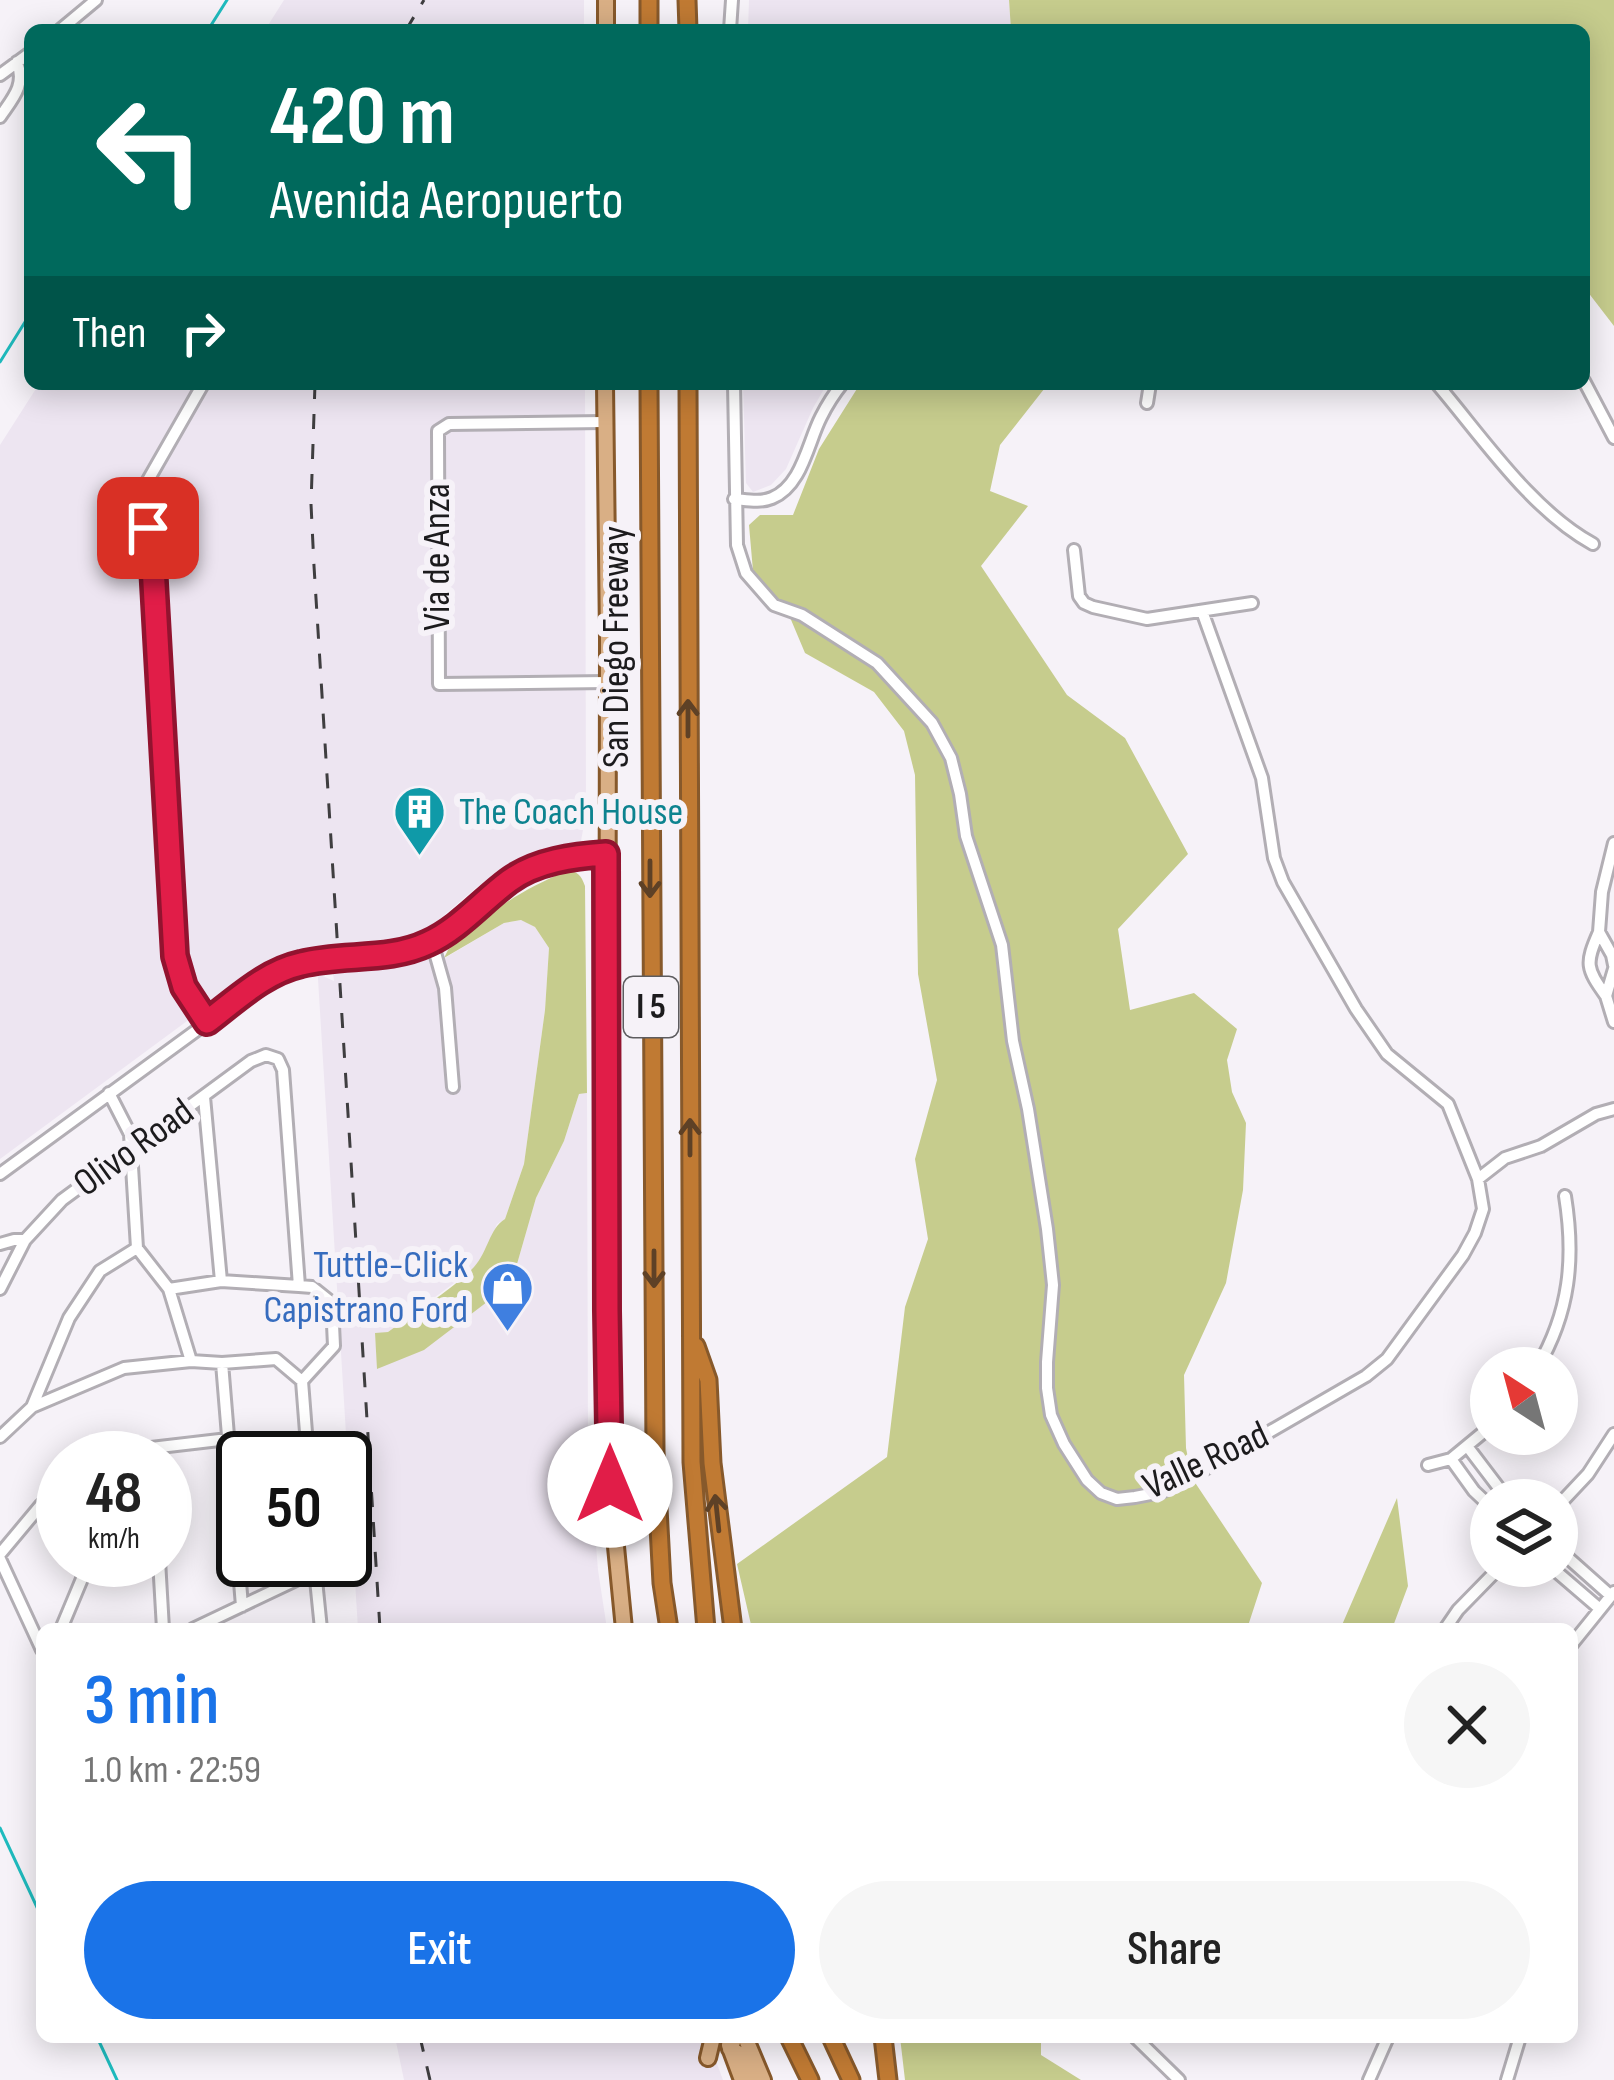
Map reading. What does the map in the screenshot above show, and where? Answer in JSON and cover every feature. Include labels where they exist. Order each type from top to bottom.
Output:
[{"type":"highway","name":"San Diego Freeway","points":[[649,390],[655,1452],[668,1623]]},
{"type":"highway","name":"San Diego Freeway","points":[[688,390],[692,1462],[705,1623]]},
{"type":"highway","points":[[692,1338],[708,1380],[712,1463],[732,1623]]},
{"type":"highway","points":[[792,2043],[810,2080]]},
{"type":"highway","points":[[834,2043],[850,2078]]},
{"type":"highway","points":[[884,2043],[888,2080]]},
{"type":"main road","points":[[604,390],[607,1311],[610,1485],[623,1623]]},
{"type":"main road","points":[[708,2058],[712,2043]]},
{"type":"main road","points":[[731,2043],[742,2080]]},
{"type":"main road","points":[[732,2043],[753,2080]]},
{"type":"main road","points":[[748,2043],[763,2080]]},
{"type":"street","points":[[67,24],[97,0]]},
{"type":"street","points":[[0,75],[24,57]]},
{"type":"street","points":[[0,117],[20,86],[17,62]]},
{"type":"street","points":[[199,390],[139,496],[152,548],[175,956],[184,987],[207,1022]]},
{"type":"street","name":"Valle Road","points":[[734,390],[737,545],[746,573],[774,605],[802,615],[877,663],[932,724],[951,758],[966,836],[1002,945],[1013,1041],[1047,1228],[1054,1285],[1047,1362],[1051,1415],[1087,1480],[1101,1493],[1118,1499],[1161,1492],[1377,1368],[1470,1244],[1483,1209],[1478,1179],[1448,1104],[1387,1054],[1283,882],[1274,858],[1262,778],[1202,611]]},
{"type":"street","points":[[734,499],[764,500],[784,490],[838,390]]},
{"type":"street","points":[[1147,404],[1149,390]]},
{"type":"street","points":[[1442,390],[1531,494],[1570,532],[1593,544]]},
{"type":"street","points":[[1589,390],[1614,438]]},
{"type":"street","name":"Via de Anza","points":[[604,422],[449,424],[438,431],[436,585],[439,684],[607,682]]},
{"type":"street","points":[[1074,550],[1076,583],[1084,603],[1148,619],[1252,602]]},
{"type":"street","points":[[1614,843],[1607,905],[1588,956],[1588,967],[1606,996],[1614,1022]]},
{"type":"street","points":[[0,1174],[275,973],[337,958],[388,956],[432,942],[514,877],[560,860],[606,854]]},
{"type":"street","points":[[1599,926],[1614,922]]},
{"type":"street","points":[[1599,926],[1614,967],[1606,996]]},
{"type":"street","points":[[432,942],[446,988],[453,1087]]},
{"type":"street","name":"Olivo Road","points":[[0,1288],[25,1240],[62,1200],[251,1060],[266,1055],[278,1059],[283,1070],[299,1286]]},
{"type":"street","points":[[109,1093],[130,1134],[137,1248],[170,1288],[191,1361]]},
{"type":"street","points":[[204,1097],[221,1281]]},
{"type":"street","points":[[1478,1179],[1504,1158],[1614,1109]]},
{"type":"street","points":[[1547,1347],[1565,1304],[1572,1239],[1565,1196]]},
{"type":"street","points":[[0,1244],[25,1240]]},
{"type":"street","points":[[32,1407],[68,1318],[100,1271],[137,1248]]},
{"type":"street","points":[[170,1288],[221,1281],[311,1287],[332,1304],[334,1346],[302,1381]]},
{"type":"street","points":[[0,1437],[32,1407],[124,1368],[191,1361],[276,1360],[302,1381],[306,1431]]},
{"type":"street","points":[[222,1363],[227,1431]]},
{"type":"street","points":[[1578,1485],[1614,1434]]},
{"type":"street","points":[[1428,1465],[1451,1459],[1470,1443]]},
{"type":"street","points":[[1466,1446],[1489,1479]]},
{"type":"street","points":[[1451,1459],[1470,1485]]},
{"type":"street","points":[[36,1511],[0,1556],[36,1637]]},
{"type":"street","points":[[1578,1566],[1613,1594],[1578,1636]]},
{"type":"street","points":[[1578,1581],[1586,1573]]},
{"type":"street","points":[[64,1623],[79,1587]]},
{"type":"street","points":[[161,1587],[163,1623]]},
{"type":"street","points":[[240,1587],[242,1606]]},
{"type":"street","points":[[206,1623],[277,1587]]},
{"type":"street","points":[[317,1587],[320,1623]]},
{"type":"street","points":[[1448,1623],[1480,1587]]},
{"type":"street","points":[[1574,1587],[1600,1609]]},
{"type":"street","points":[[1142,2043],[1179,2080]]},
{"type":"street","points":[[1369,2080],[1385,2043]]},
{"type":"street","points":[[1507,2080],[1519,2043]]},
{"type":"shaded area","points":[[284,0],[584,0],[584,24],[269,24]]},
{"type":"shaded area","points":[[749,0],[1009,0],[1011,24],[748,24]]},
{"type":"shaded area","points":[[35,390],[585,390],[586,813],[581,841],[526,855],[477,887],[435,923],[445,958],[504,923],[522,920],[535,927],[549,948],[524,1164],[505,1219],[497,1224],[473,1269],[388,1332],[375,1334],[378,1369],[513,1278],[536,1198],[564,1141],[579,1094],[587,1093],[588,1447],[606,1623],[358,1623],[355,1587],[372,1587],[372,1431],[346,1431],[318,979],[318,974],[334,981],[330,950],[263,965],[0,1159],[0,445]]},
{"type":"shaded area","points":[[743,390],[824,390],[786,469],[771,485],[753,492],[746,483]]},
{"type":"shaded area","points":[[396,2043],[709,2043],[723,2080],[404,2080]]},
{"type":"green space","points":[[1009,0],[1614,0],[1614,326],[1590,295],[1590,24],[1011,24]]},
{"type":"green space","points":[[856,390],[1043,390],[1000,445],[990,491],[1028,506],[981,566],[1067,695],[1125,738],[1188,854],[1118,929],[1130,1010],[1194,993],[1237,1029],[1227,1060],[1232,1092],[1246,1123],[1243,1190],[1226,1283],[1184,1375],[1186,1448],[1192,1478],[1262,1583],[1249,1623],[751,1623],[737,1564],[887,1457],[905,1307],[928,1239],[915,1159],[937,1080],[918,974],[915,775],[904,731],[874,692],[805,653],[789,615],[753,571],[749,525],[760,515],[793,515],[819,449]]},
{"type":"green space","points":[[566,871],[578,874],[585,886],[587,1093],[579,1094],[564,1141],[536,1198],[513,1278],[424,1350],[377,1369],[375,1333],[388,1332],[474,1267],[505,1219],[524,1164],[549,948],[535,927],[521,920],[504,923],[444,958],[490,914]]},
{"type":"green space","points":[[1397,1498],[1408,1586],[1394,1623],[1343,1623]]},
{"type":"green space","points":[[901,2043],[1041,2043],[1041,2055],[1081,2080],[905,2080]]},
{"type":"waterway","points":[[212,24],[227,0]]},
{"type":"waterway","points":[[0,362],[24,324]]},
{"type":"waterway","points":[[0,1828],[36,1905]]},
{"type":"waterway","points":[[100,2043],[117,2080]]},
{"type":"railway","points":[[410,24],[424,0]]},
{"type":"railway","points":[[315,390],[314,566],[380,1623]]},
{"type":"railway","points":[[421,2043],[430,2080]]},
{"type":"place","name":"The Coach House","points":[[420,858]]},
{"type":"place","name":"Tuttle-Click Capistrano Ford","points":[[507,1333]]},
{"type":"route","points":[[148,528],[175,956],[184,987],[207,1022],[275,973],[319,960],[411,950],[462,921],[514,877],[560,860],[606,854],[610,1485]]}]
